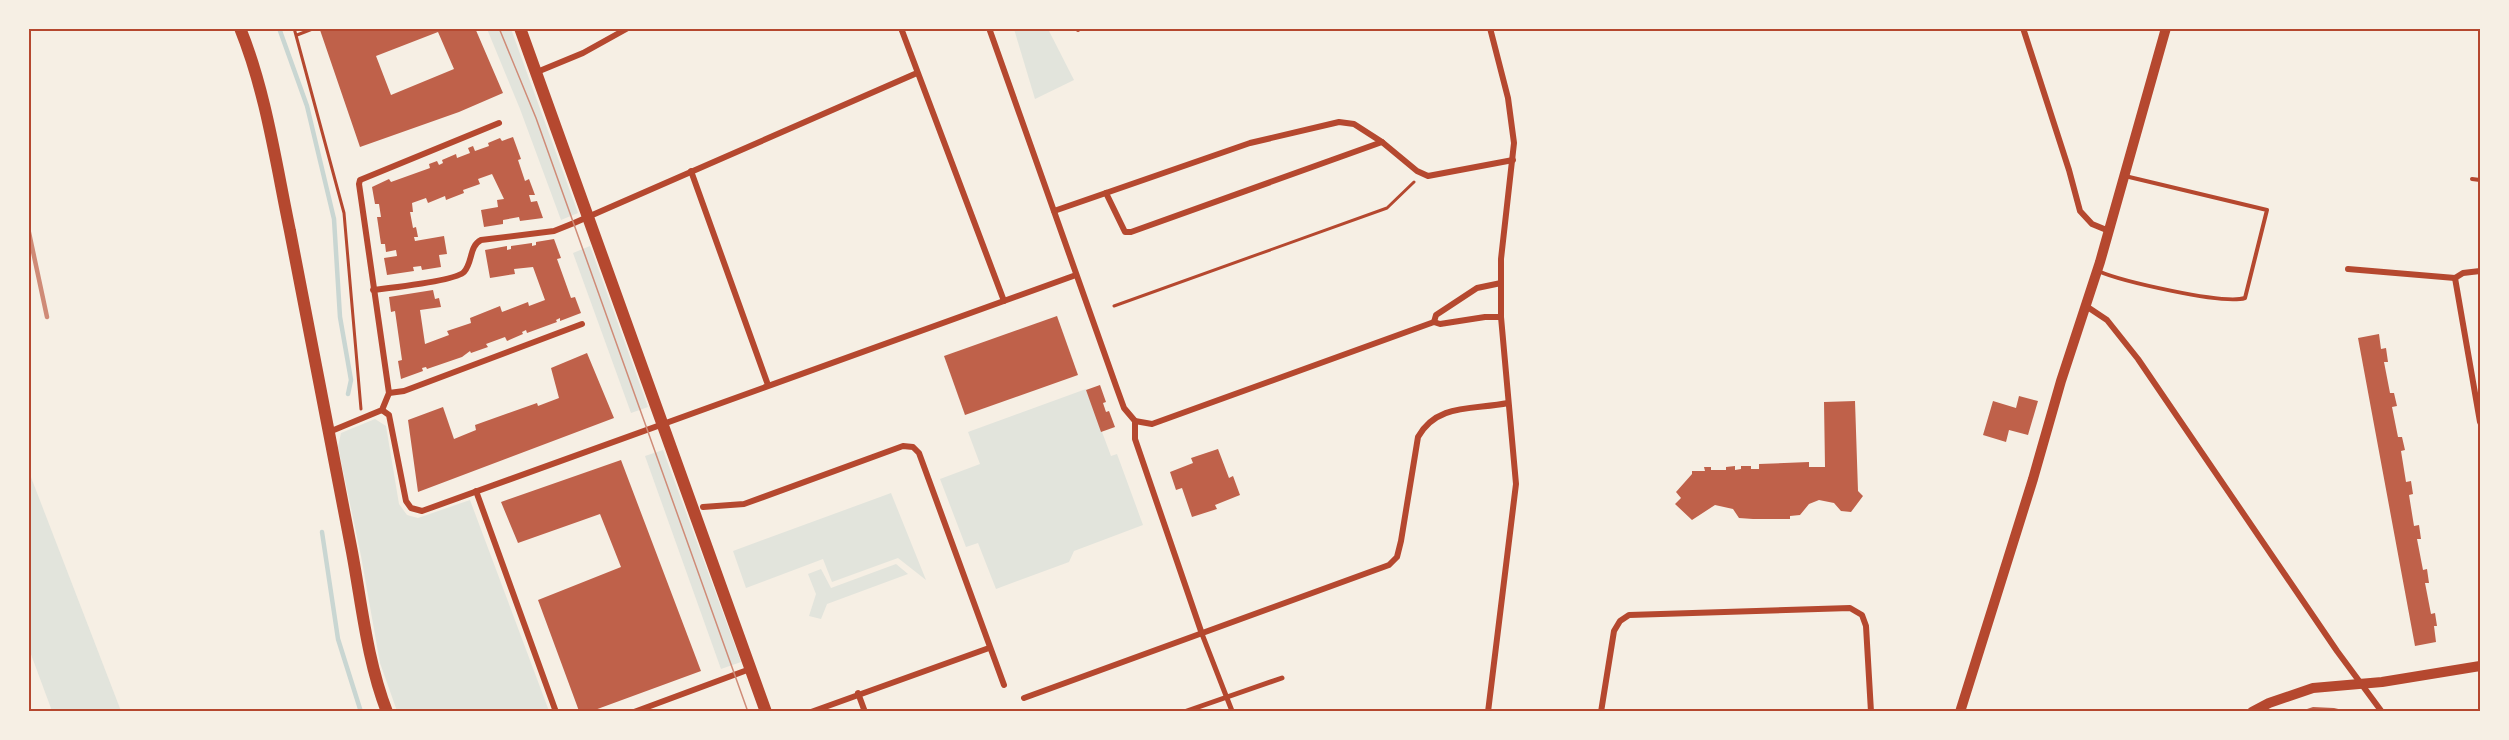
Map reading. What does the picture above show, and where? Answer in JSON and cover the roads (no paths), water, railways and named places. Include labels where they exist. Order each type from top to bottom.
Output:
[{"type":"main road","points":[[240,28],[259,86],[329,432],[365,631],[378,686],[387,711]]},
{"type":"main road","points":[[520,28],[766,711]]},
{"type":"main road","points":[[1960,711],[2109,231],[2166,28]]},
{"type":"main road","points":[[2252,711],[2313,688],[2382,682],[2481,666]]},
{"type":"street","points":[[537,72],[582,53],[628,28]]},
{"type":"street","points":[[901,28],[1004,301]]},
{"type":"street","points":[[989,28],[1124,408],[1135,421],[1152,424],[1434,322],[1440,324],[1485,317],[1501,317]]},
{"type":"street","points":[[1488,711],[1516,484],[1501,317],[1503,240],[1514,144],[1508,98],[1490,28]]},
{"type":"street","points":[[2023,28],[2066,159],[2080,211],[2092,224],[2109,231]]},
{"type":"street","points":[[373,290],[459,277],[468,266],[477,242],[554,231],[917,73]]},
{"type":"street","points":[[1054,211],[1250,142],[1339,122],[1354,124],[1382,142],[1422,174],[1434,176],[1513,160]]},
{"type":"street","points":[[329,432],[382,410],[389,393],[373,290],[360,180],[499,123]]},
{"type":"street","points":[[1106,193],[1121,226],[1125,232],[1131,232],[1382,142]]},
{"type":"street","points":[[691,171],[768,385]]},
{"type":"street","points":[[2348,269],[2455,278],[2463,273],[2481,271]]},
{"type":"street","points":[[382,410],[389,415],[406,501],[411,508],[422,511],[1076,275]]},
{"type":"street","points":[[2455,278],[2481,422]]},
{"type":"street","points":[[1434,322],[1436,315],[1477,288],[1501,284]]},
{"type":"street","points":[[2086,306],[2107,320],[2138,359],[2360,683],[2382,711]]},
{"type":"street","points":[[389,393],[404,391],[582,324]]},
{"type":"street","points":[[1024,698],[1389,565],[1397,557],[1418,437],[1426,424],[1444,413],[1508,403]]},
{"type":"street","points":[[1135,421],[1135,439],[1202,634],[1232,711]]},
{"type":"street","points":[[704,507],[744,504],[903,446],[913,447],[919,453],[1004,685]]},
{"type":"street","points":[[476,491],[556,711]]},
{"type":"street","points":[[1601,711],[1614,631],[1620,621],[1629,615],[1850,608],[1862,615],[1866,626],[1871,711]]},
{"type":"street","points":[[812,711],[989,648]]},
{"type":"street","points":[[634,711],[720,678],[751,669]]},
{"type":"street","points":[[1184,711],[1282,678]]},
{"type":"street","points":[[858,693],[865,711]]},
{"type":"lane","points":[[2097,270],[2117,279],[2201,296],[2239,300],[2245,298],[2267,210],[2125,176]]},
{"type":"lane","points":[[2472,179],[2481,180]]},
{"type":"waterway","points":[[279,28],[307,106],[334,219],[340,317],[351,380],[348,394]]},
{"type":"waterway","points":[[322,532],[338,639],[361,712]]},
{"type":"tram line","points":[[499,28],[536,118],[748,712]]},
{"type":"railway","points":[[28,228],[47,317]]}]
